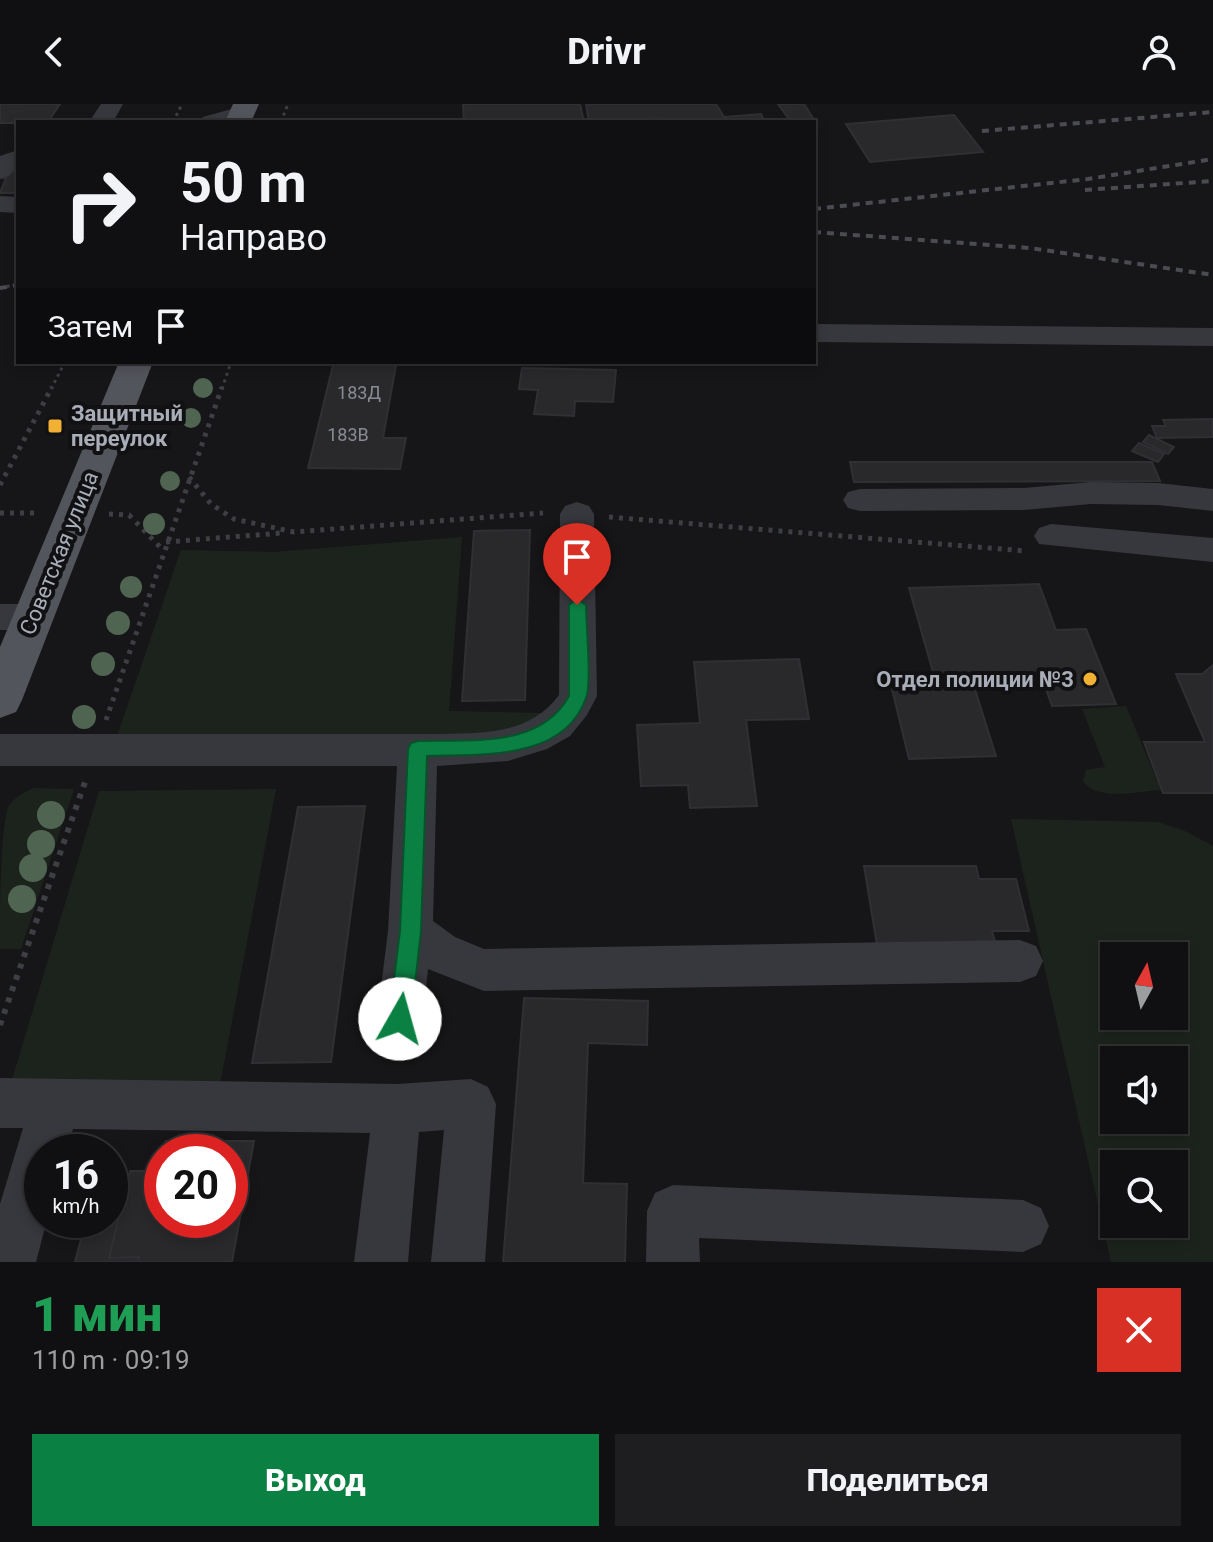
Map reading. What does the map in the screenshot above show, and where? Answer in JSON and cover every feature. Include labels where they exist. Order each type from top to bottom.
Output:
[{"type":"main road","name":"Советская улица","points":[[1,697],[17,617],[135,364]]},
{"type":"lane","points":[[218,120],[242,113]]},
{"type":"lane","points":[[0,171],[6,162],[16,158]]},
{"type":"lane","points":[[816,333],[1213,337]]},
{"type":"lane","points":[[860,500],[1024,499],[1091,493],[1158,494],[1213,500]]},
{"type":"lane","points":[[0,750],[418,749],[495,746],[525,741],[552,729],[570,712],[578,696],[577,514]]},
{"type":"lane","points":[[1044,544],[1213,550]]},
{"type":"lane","points":[[400,1019],[410,931],[418,749]]},
{"type":"lane","points":[[410,931],[439,952],[484,970],[1020,961]]},
{"type":"lane","points":[[0,1103],[397,1109],[471,1104],[458,1262]]},
{"type":"lane","points":[[9,1262],[55,1104]]},
{"type":"lane","points":[[381,1262],[397,1109]]},
{"type":"lane","points":[[673,1262],[673,1211],[1023,1226]]},
{"type":"path","points":[[0,485],[64,364]]},
{"type":"path","points":[[0,1025],[230,364]]},
{"type":"path","points":[[189,477],[206,503],[235,521],[294,532]]},
{"type":"path","points":[[166,542],[553,512],[1044,544]]},
{"type":"shaded area","points":[[462,537],[449,711],[544,713],[540,740],[113,748],[181,550],[274,552]]},
{"type":"shaded area","points":[[1126,706],[1161,790],[1108,793],[1089,787],[1083,781],[1086,770],[1105,767],[1082,709]]},
{"type":"shaded area","points":[[33,788],[74,789],[21,949],[0,949],[5,819],[10,804]]},
{"type":"shaded area","points":[[276,789],[215,1111],[1,1116],[99,791]]},
{"type":"shaded area","points":[[1011,819],[1158,822],[1185,831],[1213,846],[1213,1262],[1111,1262],[1106,1238],[1188,1238],[1188,1150],[1100,1150],[1100,1213]]},
{"type":"building","points":[[0,104],[60,104],[49,120],[0,123]]},
{"type":"building","points":[[463,104],[580,104],[584,120],[464,120]]},
{"type":"building","points":[[586,104],[716,104],[724,117],[761,114],[764,120],[658,118],[589,120]]},
{"type":"building","points":[[778,104],[804,104],[814,120],[790,120]]},
{"type":"building","points":[[954,115],[983,152],[870,162],[846,124]]},
{"type":"building","points":[[16,164],[16,193],[0,193],[6,178],[0,178],[0,167]]},
{"type":"building","points":[[333,365],[396,365],[383,438],[406,438],[400,469],[308,468]]},
{"type":"building","points":[[522,368],[616,370],[613,402],[575,401],[574,416],[534,414],[538,390],[519,389]]},
{"type":"building","points":[[1213,419],[1213,437],[1157,438],[1152,426],[1166,426],[1163,420]]},
{"type":"building","points":[[1149,435],[1174,447],[1168,454],[1143,442]]},
{"type":"building","points":[[1139,443],[1164,454],[1158,462],[1132,451]]},
{"type":"building","points":[[850,462],[1152,462],[1160,481],[854,482]]},
{"type":"building","points":[[530,530],[525,700],[462,701],[474,531]]},
{"type":"building","points":[[1039,584],[1056,630],[1086,629],[1116,704],[1052,706],[1042,678],[972,680],[996,756],[909,759],[890,681],[935,679],[909,588]]},
{"type":"building","points":[[799,659],[809,719],[746,720],[757,806],[690,808],[688,785],[641,786],[637,725],[700,723],[694,662]]},
{"type":"building","points":[[1213,665],[1213,793],[1163,793],[1144,742],[1205,742],[1176,674],[1202,674]]},
{"type":"building","points":[[365,806],[331,1062],[252,1063],[298,807]]},
{"type":"building","points":[[864,866],[976,866],[979,879],[1016,879],[1029,931],[992,931],[996,945],[877,945]]},
{"type":"building","points":[[524,998],[648,1001],[647,1045],[588,1043],[583,1183],[627,1184],[625,1262],[503,1262]]},
{"type":"building","points":[[248,1141],[254,1141],[248,1174]]},
{"type":"building","points":[[130,1171],[144,1171],[144,1238],[236,1238],[232,1262],[138,1262],[139,1257],[109,1258],[114,1238],[128,1238]]},
{"type":"building","points":[[81,1238],[114,1238],[109,1258],[139,1257],[138,1262],[75,1262]]},
{"type":"railway","points":[[982,131],[1213,112]]},
{"type":"railway","points":[[816,209],[1088,179],[1213,159]]},
{"type":"railway","points":[[1085,190],[1213,181]]},
{"type":"railway","points":[[816,232],[1030,248],[1213,275]]},
{"type":"railway","points":[[0,288],[16,285]]},
{"type":"place","name":"Защитный переулок","points":[[55,426]]},
{"type":"place","name":"Отдел полиции №3","points":[[1090,679]]},
{"type":"route","points":[[400,1019],[410,931],[418,749],[506,745],[525,741],[552,729],[570,712],[578,696],[577,605]]}]
